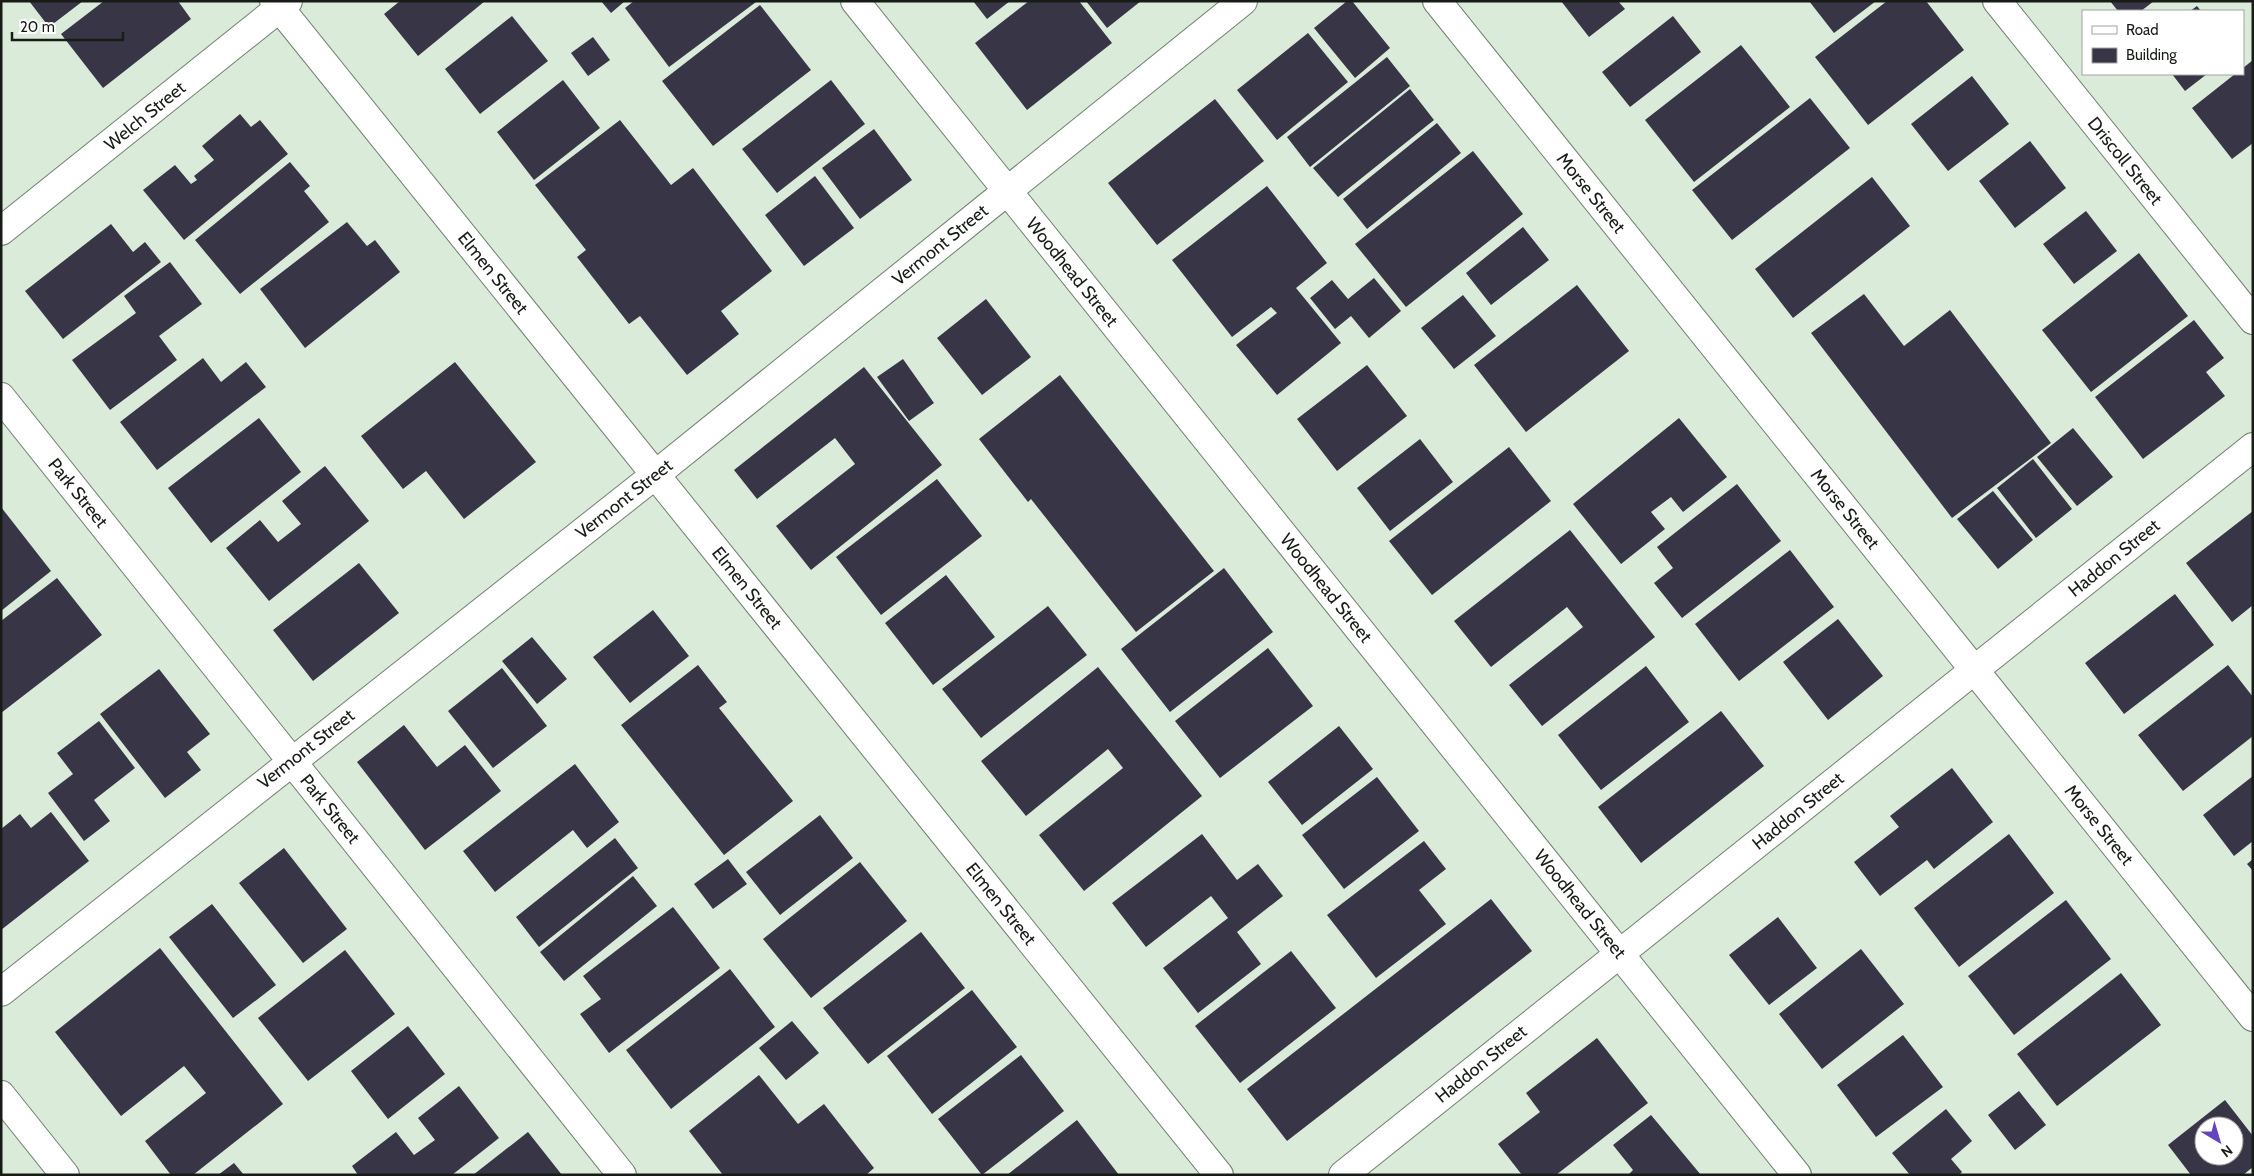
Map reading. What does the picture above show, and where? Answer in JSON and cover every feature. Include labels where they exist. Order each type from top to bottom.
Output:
[{"type":"street","name":"Woodhead Street","points":[[855,1],[1797,1175]]},
{"type":"street","name":"Vermont Street","points":[[1,992],[291,760],[655,475],[1243,1]]},
{"type":"street","name":"Morse Street","points":[[1437,1],[2253,1017]]},
{"type":"street","name":"Driscoll Street","points":[[1997,1],[2253,320]]},
{"type":"street","name":"Welch Street","points":[[1,231],[281,3]]},
{"type":"street","name":"Elmen Street","points":[[281,3],[655,475],[1219,1175]]},
{"type":"street","name":"Park Street","points":[[1,397],[622,1175]]},
{"type":"street","name":"Haddon Street","points":[[1343,1175],[2253,447]]},
{"type":"street","points":[[1,1095],[65,1175]]},
{"type":"building","points":[[29,1],[83,1],[49,27]]},
{"type":"building","points":[[104,1],[178,1],[191,19],[103,88],[61,34]]},
{"type":"building","points":[[400,1],[485,1],[418,56],[384,14]]},
{"type":"building","points":[[601,1],[625,1],[611,13]]},
{"type":"building","points":[[634,1],[756,2],[669,67],[625,8]]},
{"type":"building","points":[[973,1],[1010,1],[987,19]]},
{"type":"building","points":[[1029,1],[1079,1],[1112,43],[1027,110],[975,43]]},
{"type":"building","points":[[1086,1],[1141,1],[1107,28]]},
{"type":"building","points":[[1347,1],[1352,1],[1390,48],[1355,78],[1314,28]]},
{"type":"building","points":[[1561,1],[1618,1],[1625,9],[1589,37]]},
{"type":"building","points":[[1809,1],[1876,1],[1834,33]]},
{"type":"building","points":[[1887,1],[1926,1],[1964,50],[1868,125],[1815,57]]},
{"type":"building","points":[[2110,1],[2154,1],[2142,10],[2117,10]]},
{"type":"building","points":[[760,5],[811,70],[713,146],[662,81]]},
{"type":"building","points":[[2197,6],[2200,10],[2191,10]]},
{"type":"building","points":[[512,16],[548,61],[480,114],[445,69]]},
{"type":"building","points":[[1673,16],[1701,52],[1630,107],[1602,72]]},
{"type":"building","points":[[1308,33],[1348,82],[1277,140],[1237,90]]},
{"type":"building","points":[[593,37],[610,60],[588,76],[571,53]]},
{"type":"building","points":[[1741,45],[1790,107],[1694,182],[1645,120]]},
{"type":"building","points":[[1387,57],[1410,86],[1310,167],[1287,137]]},
{"type":"building","points":[[2253,60],[2253,143],[2232,159],[2192,108],[2234,75],[2244,75],[2244,67]]},
{"type":"building","points":[[2173,75],[2206,75],[2185,91]]},
{"type":"building","points":[[1972,76],[2009,124],[1948,171],[1911,124]]},
{"type":"building","points":[[563,80],[600,128],[534,180],[497,132]]},
{"type":"building","points":[[831,80],[865,124],[777,193],[742,149]]},
{"type":"building","points":[[1410,89],[1434,120],[1338,197],[1313,168]]},
{"type":"building","points":[[1810,98],[1850,148],[1732,240],[1692,190]]},
{"type":"building","points":[[1215,99],[1264,161],[1157,245],[1108,183]]},
{"type":"building","points":[[240,114],[251,127],[260,120],[288,154],[184,240],[143,190],[175,165],[191,184],[197,180],[194,176],[214,160],[202,146]]},
{"type":"building","points":[[620,120],[671,185],[693,168],[772,271],[721,311],[739,334],[687,375],[640,316],[629,324],[577,257],[586,250],[535,185]]},
{"type":"building","points":[[1437,123],[1461,153],[1367,229],[1343,199]]},
{"type":"building","points":[[874,129],[912,180],[860,219],[822,168]]},
{"type":"building","points":[[2030,141],[2066,188],[2015,228],[1979,181]]},
{"type":"building","points":[[1473,151],[1523,214],[1406,307],[1355,244]]},
{"type":"building","points":[[290,162],[310,186],[304,191],[329,222],[240,294],[195,240]]},
{"type":"building","points":[[815,176],[854,228],[804,266],[765,215]]},
{"type":"building","points":[[1872,177],[1910,226],[1793,318],[1755,269]]},
{"type":"building","points":[[1267,186],[1327,263],[1296,288],[1341,343],[1277,395],[1236,345],[1277,313],[1271,307],[1232,337],[1172,260]]},
{"type":"building","points":[[2086,211],[2117,251],[2074,284],[2043,244]]},
{"type":"building","points":[[347,222],[367,246],[375,240],[400,272],[305,348],[260,289]]},
{"type":"building","points":[[111,224],[133,252],[145,242],[161,262],[63,339],[25,291]]},
{"type":"building","points":[[1523,227],[1549,260],[1491,305],[1466,273]]},
{"type":"building","points":[[2139,253],[2188,316],[2091,392],[2042,330]]},
{"type":"building","points":[[170,262],[202,304],[159,336],[177,360],[110,410],[72,360],[136,313],[124,296]]},
{"type":"building","points":[[1374,278],[1401,311],[1369,338],[1351,316],[1335,329],[1310,298],[1332,280],[1348,299]]},
{"type":"building","points":[[1577,285],[1629,351],[1526,432],[1474,365]]},
{"type":"building","points":[[1864,294],[1904,346],[1950,310],[2051,443],[1952,518],[1811,333]]},
{"type":"building","points":[[1463,295],[1496,336],[1454,369],[1421,328]]},
{"type":"building","points":[[986,299],[1031,357],[982,395],[937,338]]},
{"type":"building","points":[[2194,320],[2224,358],[2206,372],[2225,396],[2143,459],[2095,397]]},
{"type":"building","points":[[203,358],[221,382],[246,362],[266,387],[157,470],[120,422]]},
{"type":"building","points":[[903,359],[934,403],[909,421],[877,377]]},
{"type":"building","points":[[455,362],[536,462],[464,519],[426,471],[403,489],[361,436]]},
{"type":"building","points":[[1367,365],[1407,416],[1337,471],[1297,419]]},
{"type":"building","points":[[864,367],[942,465],[811,570],[776,526],[855,464],[835,438],[757,499],[734,470]]},
{"type":"building","points":[[1060,375],[1214,571],[1136,632],[1031,499],[1028,502],[979,439]]},
{"type":"building","points":[[259,418],[301,472],[211,543],[168,488]]},
{"type":"building","points":[[1679,418],[1727,477],[1683,512],[1671,497],[1651,512],[1665,529],[1621,564],[1573,504]]},
{"type":"building","points":[[2073,428],[2113,477],[2077,506],[2037,457]]},
{"type":"building","points":[[1420,439],[1453,482],[1390,531],[1357,488]]},
{"type":"building","points":[[1509,447],[1551,501],[1432,595],[1389,541]]},
{"type":"building","points":[[2033,459],[2072,509],[2036,538],[1997,488]]},
{"type":"building","points":[[325,466],[369,521],[269,601],[226,548],[260,520],[278,542],[301,524],[282,501]]},
{"type":"building","points":[[937,479],[982,536],[881,615],[836,557]]},
{"type":"building","points":[[1737,484],[1781,541],[1682,618],[1654,583],[1673,568],[1657,547]]},
{"type":"building","points":[[1993,491],[2033,540],[1998,569],[1957,519]]},
{"type":"building","points":[[1,507],[51,571],[1,611]]},
{"type":"building","points":[[2253,511],[2253,605],[2232,622],[2186,563]]},
{"type":"building","points":[[1570,530],[1655,637],[1542,726],[1509,685],[1583,627],[1567,607],[1491,667],[1454,621]]},
{"type":"building","points":[[1790,550],[1834,607],[1739,681],[1695,624]]},
{"type":"building","points":[[359,563],[399,613],[313,681],[273,630]]},
{"type":"building","points":[[1224,568],[1273,632],[1170,712],[1121,649]]},
{"type":"building","points":[[946,575],[995,637],[933,685],[885,623]]},
{"type":"building","points":[[57,578],[102,635],[1,713],[1,621]]},
{"type":"building","points":[[2175,594],[2214,645],[2124,714],[2085,663]]},
{"type":"building","points":[[1048,606],[1087,655],[981,738],[942,689]]},
{"type":"building","points":[[653,610],[689,656],[630,703],[593,657]]},
{"type":"building","points":[[1838,619],[1883,676],[1828,720],[1783,662]]},
{"type":"building","points":[[532,637],[567,679],[537,704],[502,661]]},
{"type":"building","points":[[1268,648],[1313,706],[1220,778],[1175,721]]},
{"type":"building","points":[[698,665],[727,702],[719,708],[793,801],[724,855],[621,725]]},
{"type":"building","points":[[2228,665],[2253,697],[2253,736],[2183,791],[2138,735]]},
{"type":"building","points":[[1646,666],[1689,722],[1601,790],[1558,735]]},
{"type":"building","points":[[1098,667],[1202,796],[1084,891],[1039,835],[1123,768],[1108,749],[1026,816],[981,761]]},
{"type":"building","points":[[502,668],[547,726],[493,768],[448,711]]},
{"type":"building","points":[[159,669],[210,734],[187,752],[201,770],[165,798],[100,714]]},
{"type":"building","points":[[1721,711],[1764,766],[1641,863],[1598,807]]},
{"type":"building","points":[[99,721],[135,768],[94,800],[110,821],[84,841],[48,793],[73,774],[57,753]]},
{"type":"building","points":[[404,725],[437,767],[465,745],[501,791],[425,850],[357,762]]},
{"type":"building","points":[[1339,726],[1373,769],[1302,825],[1268,782]]},
{"type":"building","points":[[575,764],[619,822],[587,848],[573,830],[495,892],[463,851]]},
{"type":"building","points":[[1952,768],[1993,822],[1934,869],[1927,860],[1880,896],[1854,862],[1899,827],[1890,816]]},
{"type":"building","points":[[2253,776],[2253,841],[2234,856],[2203,815]]},
{"type":"building","points":[[1377,777],[1419,831],[1344,889],[1302,835]]},
{"type":"building","points":[[51,812],[89,861],[1,930],[1,829],[20,814],[31,828]]},
{"type":"building","points":[[820,815],[853,858],[780,915],[746,872]]},
{"type":"building","points":[[1202,834],[1237,880],[1258,864],[1283,896],[1237,932],[1261,964],[1198,1013],[1163,968],[1228,918],[1211,896],[1146,947],[1112,903]]},
{"type":"building","points":[[2009,834],[2054,893],[1959,967],[1914,908]]},
{"type":"building","points":[[615,838],[638,868],[539,947],[516,917]]},
{"type":"building","points":[[1424,841],[1446,869],[1419,890],[1446,924],[1376,978],[1327,915]]},
{"type":"building","points":[[284,848],[347,929],[303,963],[239,883]]},
{"type":"building","points":[[728,859],[747,884],[713,909],[694,884]]},
{"type":"building","points":[[2253,859],[2253,871],[2247,864]]},
{"type":"building","points":[[860,862],[907,921],[811,998],[763,939]]},
{"type":"building","points":[[633,876],[657,906],[564,981],[540,952]]},
{"type":"building","points":[[1491,899],[1532,951],[1287,1141],[1247,1089]]},
{"type":"building","points":[[2066,900],[2111,959],[2014,1035],[1968,976]]},
{"type":"building","points":[[212,904],[276,985],[233,1018],[169,937]]},
{"type":"building","points":[[673,907],[720,968],[609,1053],[580,1014],[601,999],[583,976]]},
{"type":"building","points":[[1778,917],[1817,968],[1769,1005],[1729,955]]},
{"type":"building","points":[[921,932],[965,988],[868,1064],[823,1008]]},
{"type":"building","points":[[160,948],[283,1104],[193,1175],[171,1175],[145,1141],[206,1093],[184,1066],[121,1116],[55,1032]]},
{"type":"building","points":[[1861,949],[1904,1004],[1822,1069],[1779,1014]]},
{"type":"building","points":[[345,950],[395,1014],[308,1081],[258,1018]]},
{"type":"building","points":[[1291,951],[1336,1008],[1240,1083],[1195,1026]]},
{"type":"building","points":[[730,969],[775,1027],[671,1109],[626,1050]]},
{"type":"building","points":[[2121,973],[2161,1025],[2057,1106],[2017,1054]]},
{"type":"building","points":[[972,990],[1017,1047],[932,1114],[887,1056]]},
{"type":"building","points":[[792,1021],[819,1053],[786,1080],[759,1048]]},
{"type":"building","points":[[408,1026],[445,1074],[388,1119],[351,1071]]},
{"type":"building","points":[[1903,1035],[1943,1087],[1876,1137],[1837,1085]]},
{"type":"building","points":[[1597,1038],[1648,1103],[1556,1175],[1522,1175],[1498,1144],[1540,1112],[1526,1093]]},
{"type":"building","points":[[1021,1055],[1064,1111],[982,1175],[938,1119]]},
{"type":"building","points":[[759,1075],[798,1124],[824,1104],[874,1168],[866,1175],[723,1175],[689,1131]]},
{"type":"building","points":[[459,1086],[499,1138],[452,1175],[358,1175],[352,1166],[396,1132],[414,1155],[435,1140],[418,1118]]},
{"type":"building","points":[[2019,1091],[2046,1125],[2015,1150],[1988,1115]]},
{"type":"building","points":[[2225,1100],[2237,1116],[2205,1116]]},
{"type":"building","points":[[1946,1109],[1972,1141],[1951,1159],[1962,1172],[1959,1175],[1910,1175],[1892,1153]]},
{"type":"building","points":[[1651,1115],[1701,1175],[1628,1175],[1633,1170],[1613,1145]]},
{"type":"building","points":[[1077,1120],[1119,1175],[1007,1175]]},
{"type":"building","points":[[2194,1124],[2194,1166],[2244,1166],[2244,1124],[2253,1136],[2253,1167],[2243,1175],[2191,1175],[2168,1145]]},
{"type":"building","points":[[528,1132],[562,1175],[473,1175]]},
{"type":"building","points":[[234,1163],[244,1175],[218,1175]]}]
